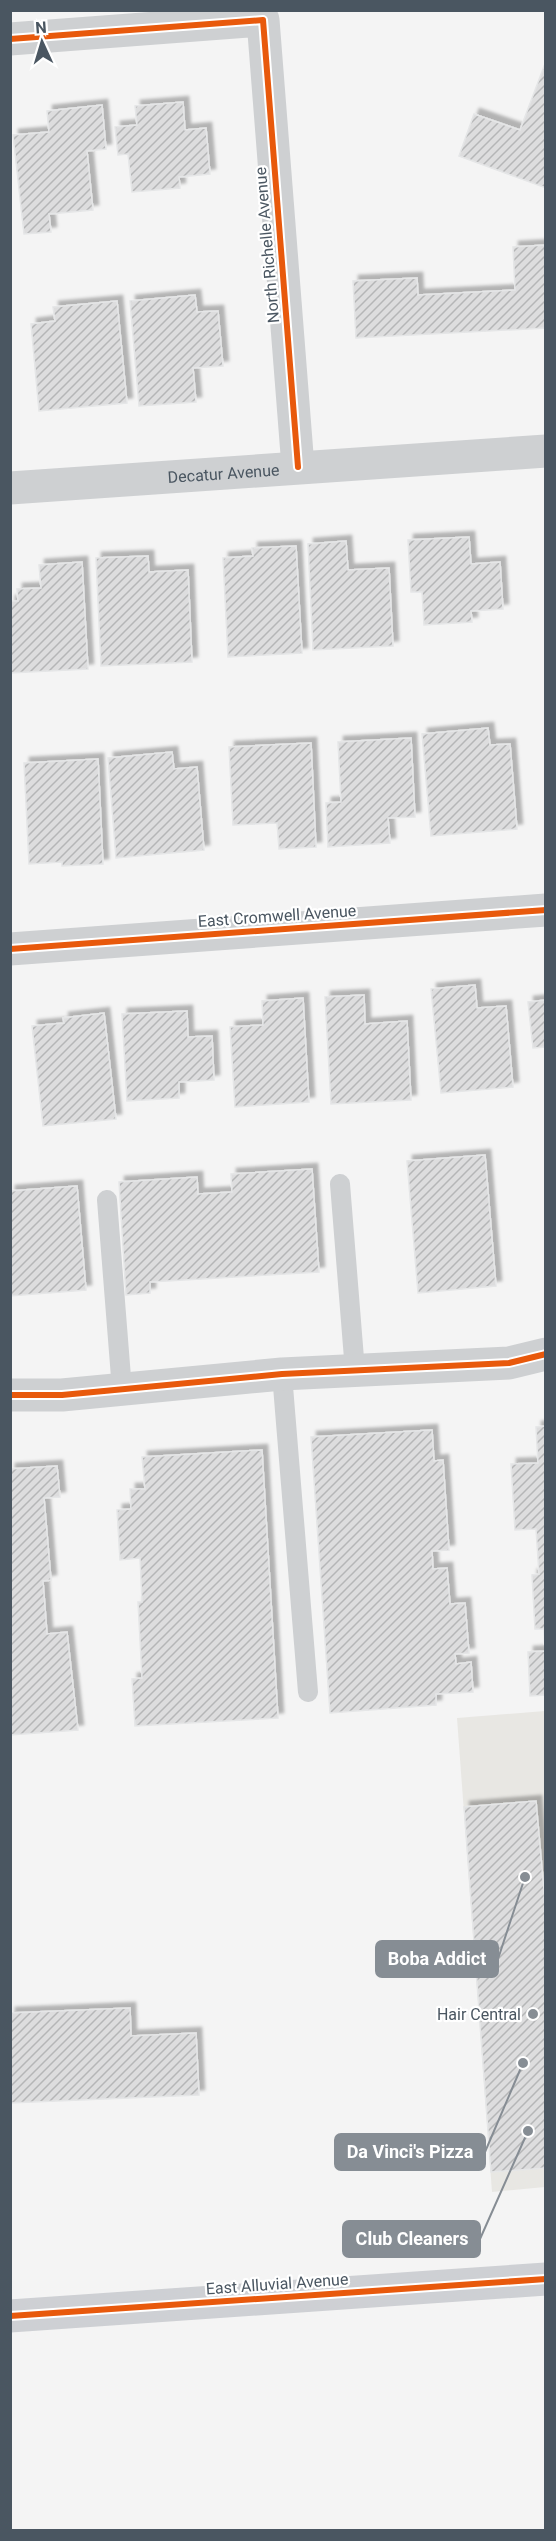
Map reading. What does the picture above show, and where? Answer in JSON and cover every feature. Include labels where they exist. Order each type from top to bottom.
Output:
[{"type":"street","name":"North Richelle Avenue","points":[[10,39],[263,20],[298,466]]},
{"type":"street","name":"Decatur Avenue","points":[[10,488],[298,466],[546,451]]},
{"type":"street","name":"East Cromwell Avenue","points":[[10,949],[546,910]]},
{"type":"street","points":[[10,1395],[62,1395],[282,1374],[509,1363],[546,1354]]},
{"type":"street","name":"East Alluvial Avenue","points":[[10,2316],[546,2279]]},
{"type":"lane","points":[[340,1184],[355,1371]]},
{"type":"lane","points":[[107,1200],[122,1390]]},
{"type":"lane","points":[[282,1374],[308,1692]]},
{"type":"shaded area","points":[[545,1711],[545,2187],[492,2192],[457,1718]]},
{"type":"building","points":[[546,61],[546,188],[459,156],[474,114],[520,130]]},
{"type":"building","points":[[183,102],[185,130],[206,128],[210,174],[179,177],[180,188],[132,192],[128,154],[118,155],[115,127],[137,125],[135,106]]},
{"type":"building","points":[[102,105],[106,149],[87,151],[93,210],[49,214],[51,232],[24,234],[13,135],[49,132],[47,111]]},
{"type":"building","points":[[546,245],[546,328],[356,338],[353,281],[417,278],[418,295],[515,290],[513,247]]},
{"type":"building","points":[[195,295],[197,312],[218,311],[223,366],[193,368],[196,402],[139,406],[130,301]]},
{"type":"building","points":[[117,301],[127,403],[39,411],[31,324],[55,321],[53,307]]},
{"type":"building","points":[[469,537],[471,564],[500,562],[503,609],[471,611],[472,622],[424,625],[422,592],[411,592],[408,540]]},
{"type":"building","points":[[346,541],[348,570],[389,568],[393,646],[313,650],[308,544]]},
{"type":"building","points":[[296,546],[302,653],[228,657],[223,558],[253,556],[252,548]]},
{"type":"building","points":[[148,556],[149,572],[188,570],[192,662],[101,666],[96,558]]},
{"type":"building","points":[[82,562],[88,669],[10,673],[10,601],[18,601],[17,589],[41,588],[39,565]]},
{"type":"building","points":[[488,728],[490,745],[510,744],[517,829],[431,836],[422,734]]},
{"type":"building","points":[[411,738],[415,817],[388,818],[390,843],[328,847],[326,803],[341,802],[338,742]]},
{"type":"building","points":[[311,743],[316,847],[279,849],[277,823],[233,825],[229,747]]},
{"type":"building","points":[[172,752],[174,769],[197,767],[204,850],[116,858],[108,758]]},
{"type":"building","points":[[98,759],[103,864],[62,866],[62,862],[29,864],[24,763]]},
{"type":"building","points":[[475,985],[477,1008],[506,1006],[513,1087],[441,1093],[431,989]]},
{"type":"building","points":[[364,995],[365,1024],[407,1021],[411,1100],[331,1104],[325,997]]},
{"type":"building","points":[[303,998],[309,1102],[235,1107],[230,1027],[263,1025],[262,1001]]},
{"type":"building","points":[[546,1000],[546,1047],[533,1048],[528,1002]]},
{"type":"building","points":[[187,1011],[188,1037],[212,1036],[214,1080],[179,1082],[179,1098],[127,1101],[122,1014]]},
{"type":"building","points":[[104,1013],[116,1119],[43,1126],[32,1026],[64,1023],[63,1018]]},
{"type":"building","points":[[485,1155],[496,1286],[418,1293],[407,1161]]},
{"type":"building","points":[[312,1169],[319,1272],[150,1282],[150,1293],[126,1295],[119,1182],[197,1177],[198,1194],[232,1192],[231,1174]]},
{"type":"building","points":[[77,1186],[86,1290],[10,1296],[10,1191]]},
{"type":"building","points":[[546,1426],[546,1695],[530,1696],[528,1652],[545,1651],[544,1629],[535,1629],[532,1575],[539,1574],[536,1529],[515,1530],[511,1464],[538,1463],[536,1427]]},
{"type":"building","points":[[432,1430],[434,1461],[443,1460],[449,1550],[432,1551],[433,1569],[447,1568],[450,1604],[465,1603],[469,1653],[455,1654],[456,1664],[471,1662],[473,1692],[436,1694],[436,1705],[330,1713],[311,1437]]},
{"type":"building","points":[[262,1450],[278,1718],[135,1726],[132,1679],[142,1678],[138,1602],[142,1602],[140,1558],[120,1560],[117,1510],[131,1509],[130,1489],[145,1489],[142,1457]]},
{"type":"building","points":[[57,1466],[60,1497],[44,1498],[51,1580],[43,1581],[47,1634],[67,1632],[78,1730],[10,1735],[10,1469]]},
{"type":"building","points":[[536,1801],[546,1913],[546,2168],[491,2172],[464,1807]]},
{"type":"building","points":[[130,2008],[131,2036],[196,2033],[199,2095],[10,2103],[10,2013]]},
{"type":"cycle path","points":[[10,39],[263,20],[298,467]]},
{"type":"cycle path","points":[[10,949],[546,910]]},
{"type":"cycle path","points":[[10,1395],[62,1395],[282,1374],[509,1363],[546,1354]]},
{"type":"cycle path","points":[[10,2316],[546,2279]]},
{"type":"place","name":"Boba Addict","points":[[525,1877]]},
{"type":"place","name":"Hair Central","points":[[533,2014]]},
{"type":"place","name":"Da Vinci's Pizza","points":[[523,2063]]},
{"type":"place","name":"Club Cleaners","points":[[528,2131]]}]
